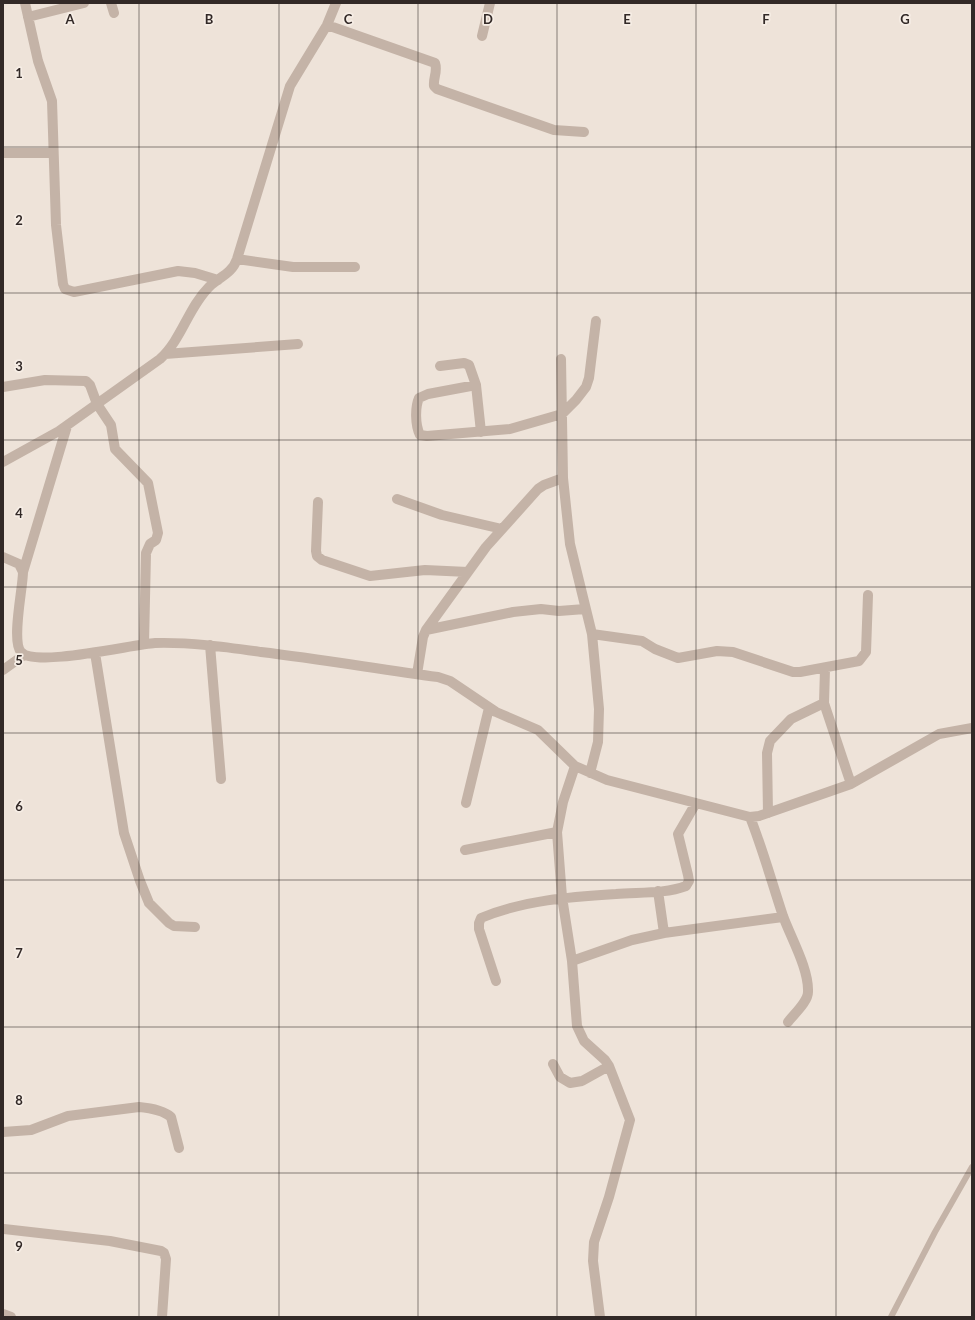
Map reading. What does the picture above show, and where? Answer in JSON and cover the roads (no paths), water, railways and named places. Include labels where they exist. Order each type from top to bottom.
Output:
[{"type":"street","points":[[25,3],[38,61],[52,101],[56,235],[65,289],[74,292],[178,271],[195,272],[218,280]]},
{"type":"street","points":[[28,17],[84,3]]},
{"type":"street","points":[[3,462],[67,426],[165,354],[209,287],[232,269],[290,86],[328,25],[336,3]]},
{"type":"street","points":[[482,36],[490,3]]},
{"type":"street","points":[[328,25],[435,63],[437,68],[434,86],[438,89],[554,130],[584,132]]},
{"type":"street","points":[[3,153],[53,153]]},
{"type":"street","points":[[236,259],[293,267],[355,267]]},
{"type":"street","points":[[476,385],[428,394],[419,398],[417,403],[417,426],[420,435],[426,436],[481,432],[521,427],[562,414],[576,400],[586,386],[589,378],[596,321]]},
{"type":"street","points":[[165,354],[298,344]]},
{"type":"street","points":[[561,359],[564,478],[571,549],[592,634],[599,716],[598,742],[590,773]]},
{"type":"street","points":[[440,366],[464,363],[469,366],[476,385],[481,432]]},
{"type":"street","points":[[3,387],[45,380],[86,381],[90,385],[97,404],[111,425],[115,449],[146,480],[150,488],[158,533],[156,540],[147,547],[146,553],[144,644]]},
{"type":"street","points":[[24,655],[19,648],[17,635],[23,572],[67,426]]},
{"type":"street","points":[[417,674],[423,637],[426,630],[468,572],[502,529],[538,489],[544,485],[564,478]]},
{"type":"street","points":[[397,500],[442,515],[502,529]]},
{"type":"street","points":[[318,502],[316,551],[317,556],[322,560],[370,576],[425,570],[468,572]]},
{"type":"street","points":[[3,558],[19,564],[23,572]]},
{"type":"street","points":[[592,634],[642,641],[655,649],[678,658],[726,651],[793,672],[825,669],[859,661],[864,657],[866,652],[868,595]]},
{"type":"street","points":[[426,630],[513,612],[541,609],[559,611],[585,609]]},
{"type":"street","points":[[3,670],[24,655],[49,657],[95,653],[144,644],[163,643],[210,645],[444,678],[490,708],[538,730],[575,766],[590,773],[607,780],[750,817],[768,813],[851,784],[939,734],[972,728]]},
{"type":"street","points":[[210,645],[221,779]]},
{"type":"street","points":[[95,653],[124,834],[138,875],[149,903],[158,913],[174,926],[194,927]]},
{"type":"street","points":[[825,669],[824,703],[851,784]]},
{"type":"street","points":[[768,813],[767,748],[770,741],[791,719],[824,703]]},
{"type":"street","points":[[466,803],[490,708]]},
{"type":"street","points":[[575,766],[563,802],[557,832],[562,897],[572,961],[576,1017],[580,1033],[584,1041],[605,1060],[609,1066],[630,1120],[609,1197],[594,1242],[593,1261],[600,1317]]},
{"type":"street","points":[[496,981],[479,929],[481,918],[530,903],[562,897],[658,891],[686,886],[689,881],[678,834],[696,803]]},
{"type":"street","points":[[750,817],[764,852],[783,916],[803,967],[808,989],[806,998],[788,1022]]},
{"type":"street","points":[[465,850],[557,832]]},
{"type":"street","points":[[658,891],[664,933]]},
{"type":"street","points":[[572,961],[621,942],[664,933],[783,916]]},
{"type":"street","points":[[553,1064],[560,1077],[570,1083],[582,1081],[609,1066]]},
{"type":"street","points":[[3,1132],[31,1130],[68,1116],[149,1108],[168,1114],[171,1117],[179,1148]]},
{"type":"street","points":[[4,1229],[110,1241],[161,1251],[164,1253],[166,1259],[162,1317]]},
{"type":"street","points":[[3,1314],[11,1317]]},
{"type":"lane","points":[[892,1317],[935,1232],[972,1168]]}]
